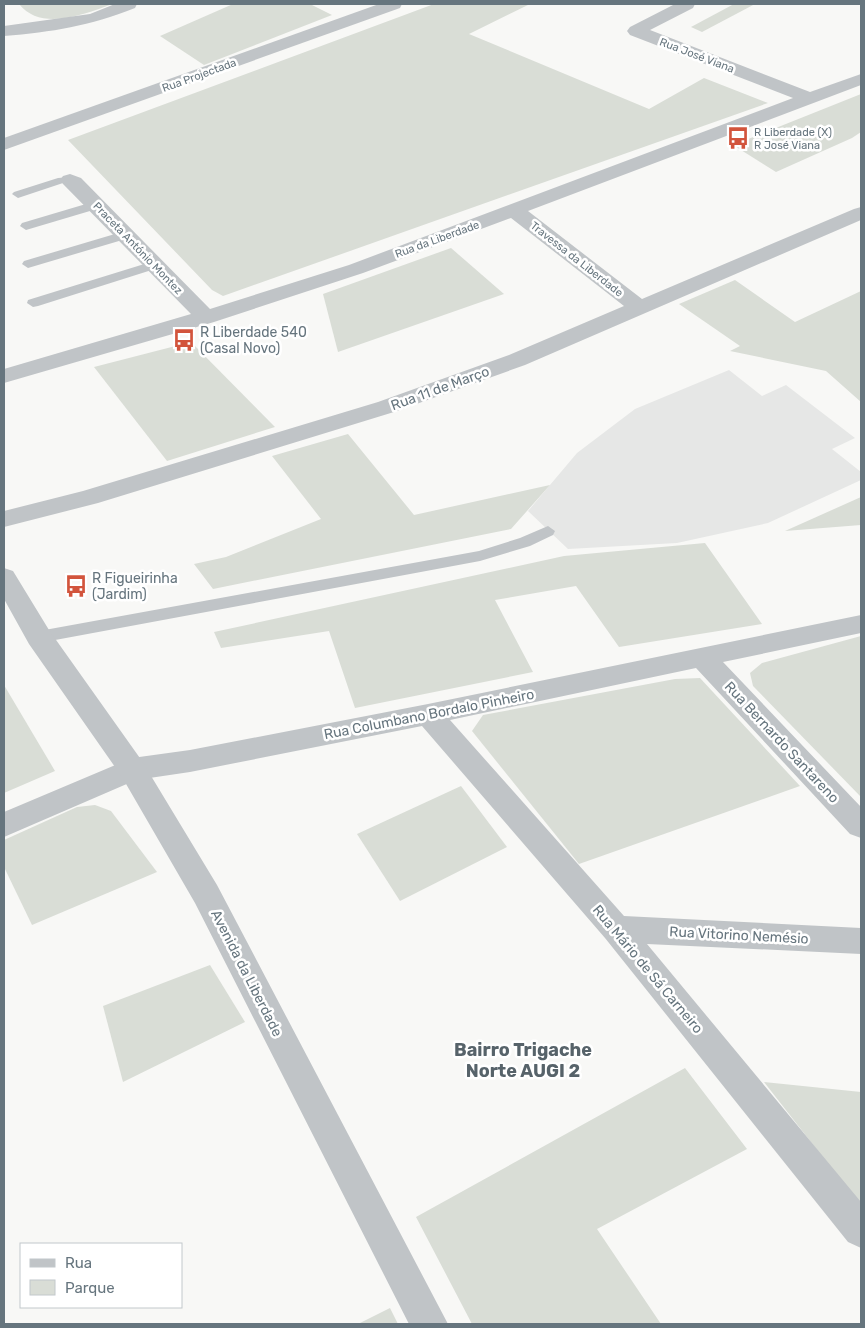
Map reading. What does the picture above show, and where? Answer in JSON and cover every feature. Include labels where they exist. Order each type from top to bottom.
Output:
[{"type":"street","points":[[4,31],[58,25],[94,18],[129,4]]},
{"type":"street","name":"Rua Projectada","points":[[4,144],[394,4]]},
{"type":"street","name":"Rua José Viana","points":[[687,4],[636,31],[812,99]]},
{"type":"street","name":"Rua da Liberdade","points":[[4,376],[206,318],[356,269],[812,99],[857,84]]},
{"type":"street","name":"Praceta António Montez","points":[[70,180],[206,318]]},
{"type":"street","name":"Travessa da Liberdade","points":[[514,210],[639,308]]},
{"type":"street","name":"Rua 11 de Março","points":[[4,518],[89,496],[386,407],[517,360],[861,213]]},
{"type":"street","name":"Avenida da Liberdade","points":[[4,577],[39,637],[132,769],[206,894],[429,1324]]},
{"type":"street","name":"Rua Columbano Bordalo Pinheiro","points":[[4,825],[132,769],[190,761],[428,714],[861,624]]},
{"type":"street","name":"Rua Bernardo Santareno","points":[[702,658],[861,826]]},
{"type":"street","name":"Rua Mário de Sá Carneiro","points":[[428,714],[616,928],[861,1230]]},
{"type":"street","name":"Rua Vitorino Nemésio","points":[[616,928],[861,941]]},
{"type":"lane","points":[[18,194],[62,180],[70,180]]},
{"type":"lane","points":[[26,226],[96,205]]},
{"type":"lane","points":[[28,264],[125,235]]},
{"type":"lane","points":[[33,303],[154,265]]},
{"type":"lane","points":[[39,637],[480,556],[517,545],[548,531]]},
{"type":"shaded area","points":[[729,370],[762,396],[786,385],[855,438],[832,449],[861,472],[861,480],[768,523],[677,543],[568,549],[528,511],[577,453],[635,409]]},
{"type":"green space","points":[[19,4],[112,4],[77,16],[51,19],[39,17],[28,12]]},
{"type":"green space","points":[[233,4],[310,4],[332,15],[204,65],[160,36]]},
{"type":"green space","points":[[434,4],[530,4],[469,34],[649,109],[704,78],[768,103],[223,296],[212,290],[68,140]]},
{"type":"green space","points":[[734,4],[755,4],[702,32],[691,27]]},
{"type":"green space","points":[[861,94],[861,132],[852,138],[776,172],[733,145]]},
{"type":"green space","points":[[451,248],[504,294],[338,352],[323,294]]},
{"type":"green space","points":[[735,280],[795,322],[861,291],[861,402],[826,371],[730,351],[740,346],[679,304]]},
{"type":"green space","points":[[191,342],[275,427],[167,461],[94,367]]},
{"type":"green space","points":[[348,434],[414,515],[550,485],[511,529],[213,589],[194,564],[226,557],[321,519],[272,456]]},
{"type":"green space","points":[[861,497],[861,525],[785,531]]},
{"type":"green space","points":[[705,543],[762,624],[619,647],[576,586],[495,600],[533,672],[355,708],[329,631],[221,648],[214,632],[564,556]]},
{"type":"green space","points":[[861,636],[861,797],[753,686],[750,673],[762,663]]},
{"type":"green space","points":[[700,678],[800,786],[579,864],[472,731],[483,715],[675,679]]},
{"type":"green space","points":[[4,685],[55,771],[4,793]]},
{"type":"green space","points":[[461,786],[507,847],[400,901],[357,834]]},
{"type":"green space","points":[[95,805],[111,811],[157,872],[32,925],[4,867],[4,840],[77,807]]},
{"type":"green space","points":[[210,965],[245,1022],[123,1082],[103,1006]]},
{"type":"green space","points":[[685,1068],[747,1149],[597,1229],[661,1324],[472,1324],[416,1217]]},
{"type":"green space","points":[[764,1082],[861,1092],[861,1206]]},
{"type":"green space","points":[[390,1308],[398,1324],[358,1324]]},
{"type":"place","name":"R Liberdade (X) R José Viana","points":[[738,138]]},
{"type":"place","name":"R Liberdade 540 (Casal Novo)","points":[[184,340]]},
{"type":"place","name":"R Figueirinha (Jardim)","points":[[76,586]]},
{"type":"district","name":"Bairro Trigache Norte AUGI 2","points":[[523,1060]]}]
